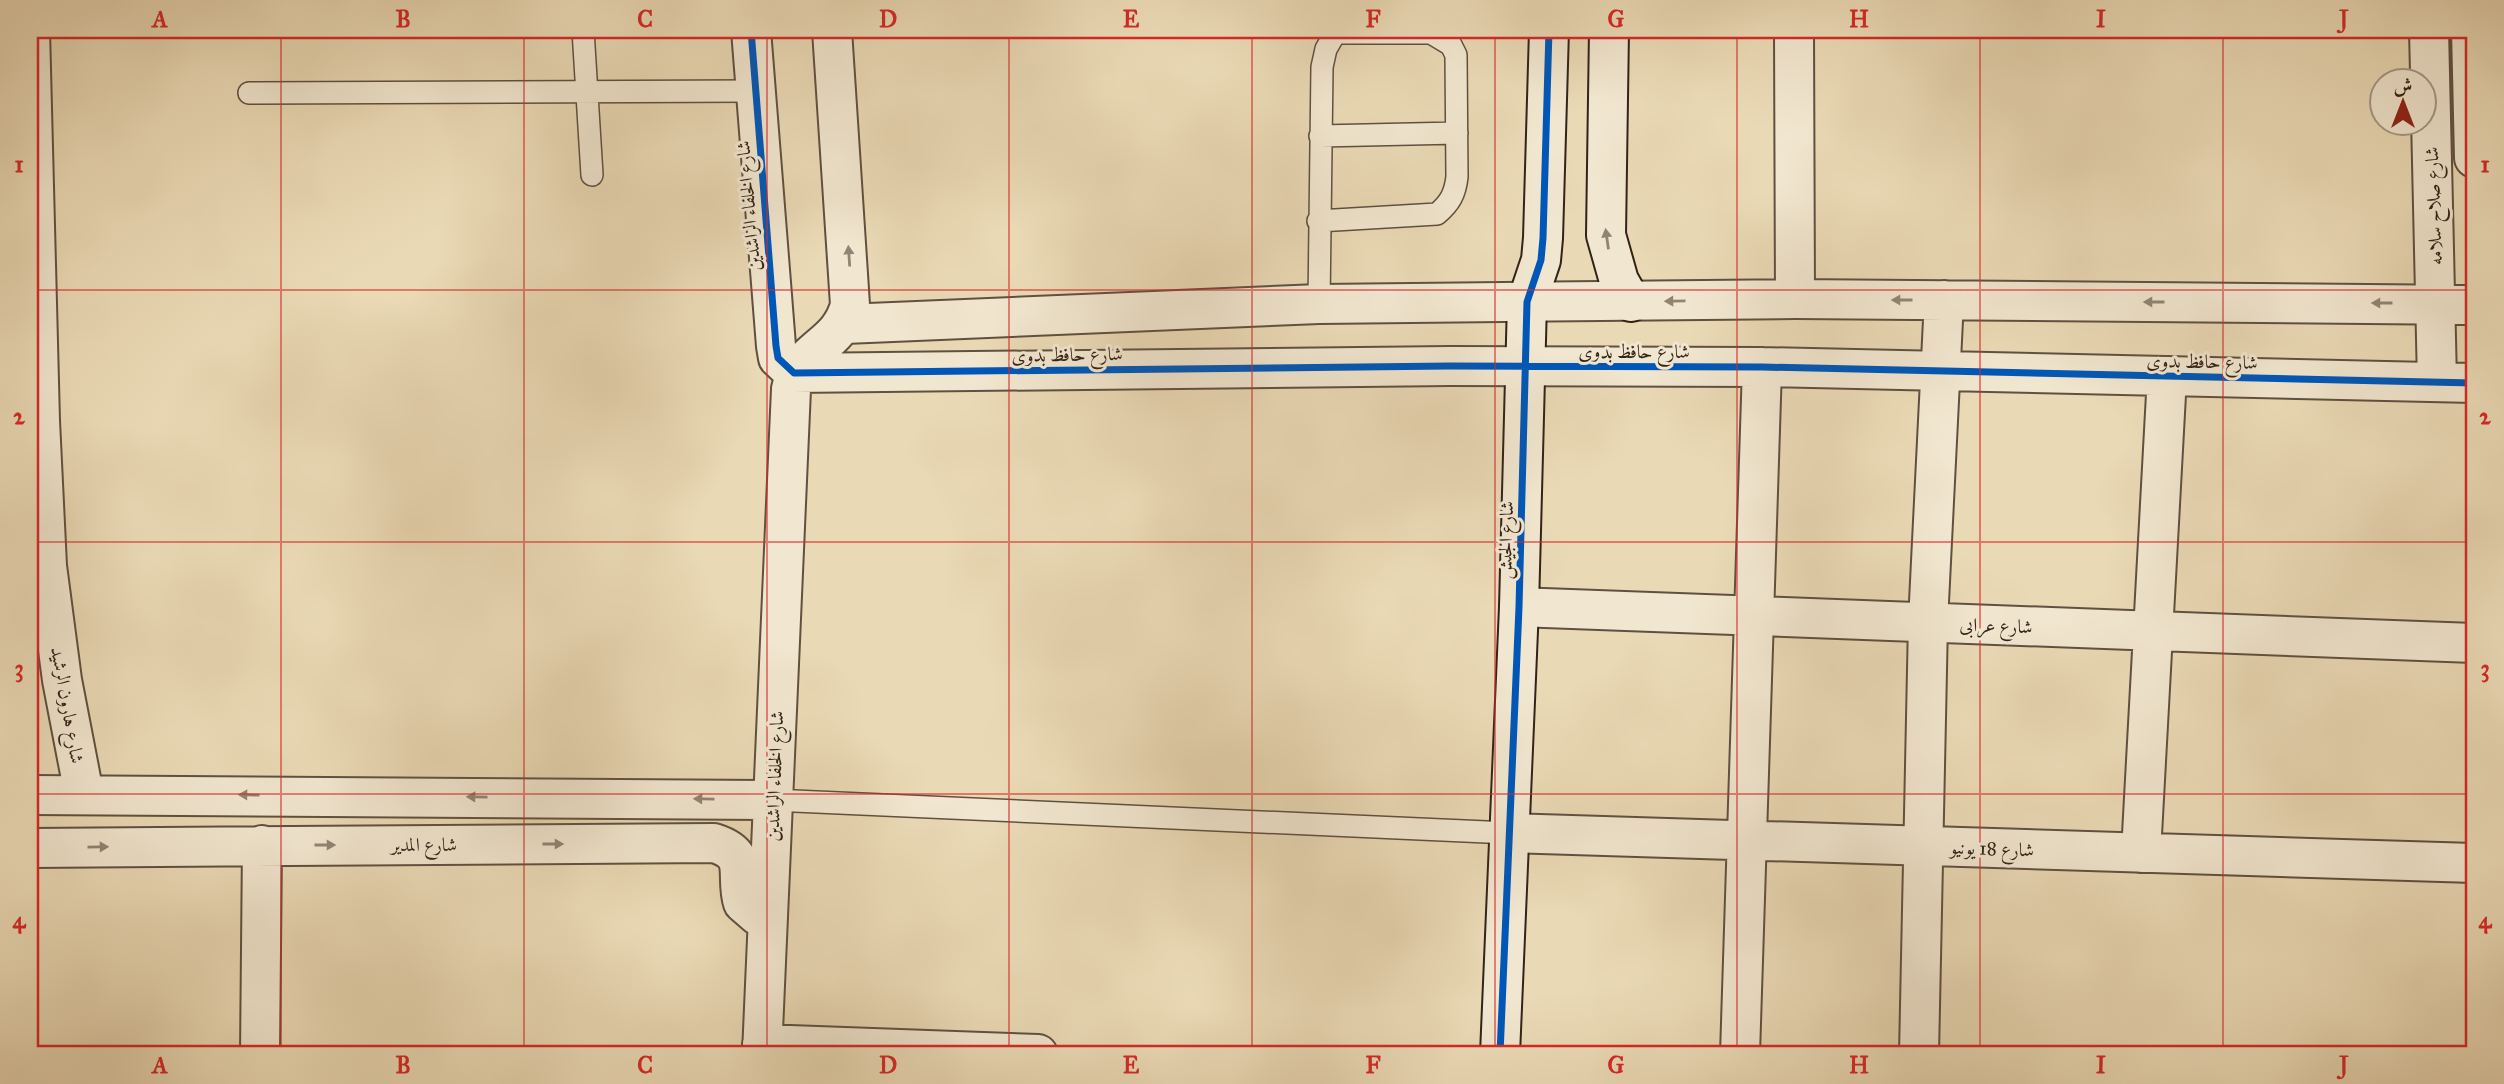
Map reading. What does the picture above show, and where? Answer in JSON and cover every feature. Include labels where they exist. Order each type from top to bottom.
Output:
[{"type":"street","name":"شارع هارون الرشيد","points":[[30,30],[34,309],[40,421],[39,566],[84,794]]},
{"type":"street","name":"شارع الخلفاء الراشدين","points":[[751,30],[776,346],[778,358],[794,373],[762,1049]]},
{"type":"street","points":[[794,373],[845,324],[851,285],[832,30]]},
{"type":"street","name":"شارع الجيش","points":[[1500,1054],[1527,366],[1527,302],[1541,260],[1543,238],[1549,30]]},
{"type":"street","points":[[1609,30],[1606,235],[1619,282],[1632,302]]},
{"type":"street","points":[[1794,30],[1795,299]]},
{"type":"street","name":"شارع صلاح سلامه","points":[[2429,30],[2436,304],[2456,382]]},
{"type":"street","points":[[2471,30],[2474,158]]},
{"type":"street","name":"شارع حافظ بدوى","points":[[845,324],[1319,304],[1795,299],[2474,305]]},
{"type":"street","points":[[1919,1054],[1928,622],[1944,300]]},
{"type":"street","name":"شارع حافظ بدوى","points":[[794,373],[1527,366],[1762,367],[2456,382]]},
{"type":"street","points":[[1740,1054],[1762,367]]},
{"type":"street","points":[[2141,853],[2167,376]]},
{"type":"street","name":"شارع عرابى","points":[[1518,607],[2474,643]]},
{"type":"street","points":[[30,795],[772,800]]},
{"type":"street","name":"شارع 18 يونيو","points":[[1509,833],[2474,863]]},
{"type":"street","name":"شارع المدير","points":[[30,848],[714,843],[725,846],[739,862],[743,903],[758,916],[768,918]]},
{"type":"street","points":[[260,1054],[262,845]]},
{"type":"street","points":[[762,1049],[1038,1054]]},
{"type":"lane","points":[[583,30],[592,175]]},
{"type":"lane","points":[[1318,221],[1437,214],[1449,204],[1455,192],[1456,55],[1443,37],[1431,33],[1336,31],[1322,67],[1318,221],[1319,304]]},
{"type":"lane","points":[[249,93],[754,91]]},
{"type":"lane","points":[[1320,136],[1457,133]]},
{"type":"lane","points":[[772,800],[1509,833]]},
{"type":"cycle path","points":[[751,30],[776,346],[778,358],[794,373],[1450,366],[1762,367],[2474,383]]},
{"type":"cycle path","points":[[1500,1054],[1519,607],[1527,302],[1541,260],[1543,238],[1549,30]]}]
